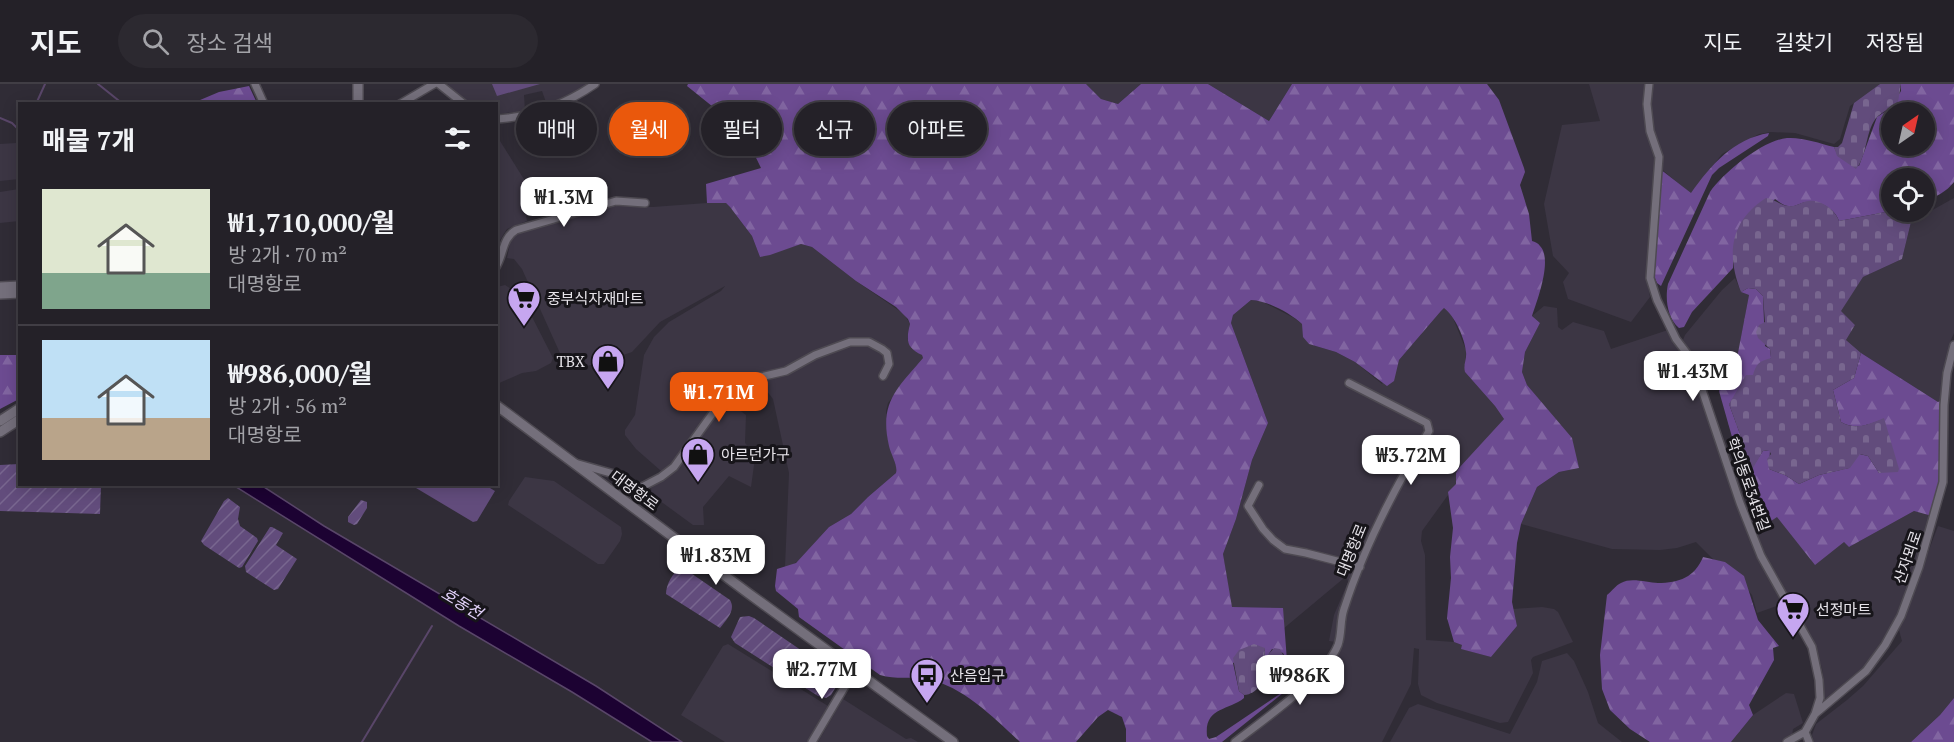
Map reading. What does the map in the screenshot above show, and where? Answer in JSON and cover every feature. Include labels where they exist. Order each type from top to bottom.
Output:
[{"type":"main road","points":[[358,84],[358,102]]},
{"type":"main road","points":[[0,287],[18,286]]},
{"type":"main road","points":[[0,294],[18,293]]},
{"type":"main road","name":"대명항로","points":[[498,406],[953,742]]},
{"type":"main road","points":[[0,421],[17,413]]},
{"type":"main road","points":[[0,432],[17,413]]},
{"type":"street","points":[[255,84],[263,102]]},
{"type":"street","points":[[403,102],[434,84]]},
{"type":"street","points":[[439,84],[462,102]]},
{"type":"street","points":[[498,119],[516,117],[562,103],[595,84]]},
{"type":"street","name":"학의동로34번길","points":[[1649,84],[1647,104],[1650,131],[1659,157],[1650,278],[1657,300],[1676,339],[1692,360],[1740,503],[1761,556],[1812,647],[1820,680],[1820,698],[1815,714]]},
{"type":"street","points":[[498,264],[505,241],[516,230],[609,203],[621,201],[645,203]]},
{"type":"street","name":"대명항로","points":[[573,462],[605,470],[621,477],[638,489],[674,467],[723,399],[744,381],[786,371],[822,351],[857,341],[875,344],[887,353],[889,364],[884,376]]},
{"type":"street","name":"산자뫼로","points":[[1805,732],[1815,714],[1866,671],[1888,640],[1901,616],[1919,567],[1943,482],[1944,405],[1947,373],[1954,345]]},
{"type":"street","name":"대명항로","points":[[1235,742],[1306,684],[1329,660],[1338,645],[1343,611],[1382,515],[1429,431],[1430,427],[1427,423],[1349,383]]},
{"type":"street","points":[[1259,485],[1248,506],[1255,520],[1273,540],[1290,551],[1360,567]]},
{"type":"street","points":[[812,742],[854,670]]},
{"type":"street","points":[[1787,742],[1805,732],[1809,742]]},
{"type":"shaded area","points":[[588,84],[556,102],[546,102],[542,91],[524,95],[524,102],[516,102],[516,112],[498,114],[498,102],[468,102],[447,85]]},
{"type":"shaded area","points":[[1086,84],[1141,84],[1118,104],[1101,99]]},
{"type":"shaded area","points":[[1208,84],[1292,84],[1269,121]]},
{"type":"shaded area","points":[[1589,84],[1880,84],[1850,106],[1840,139],[1834,144],[1795,133],[1759,134],[1722,154],[1691,194],[1659,167],[1652,210],[1647,267],[1650,297],[1631,322],[1568,299],[1563,282],[1569,273],[1553,256],[1544,204],[1562,125],[1600,121]]},
{"type":"shaded area","points":[[500,141],[545,213],[526,216],[527,221],[507,229],[500,240],[498,253],[498,144]]},
{"type":"shaded area","points":[[16,143],[18,179],[0,181],[0,144]]},
{"type":"shaded area","points":[[18,189],[18,221],[0,223],[0,192]]},
{"type":"shaded area","points":[[1954,198],[1954,333],[1950,342],[1938,402],[1861,353],[1846,340],[1855,325],[1840,311],[1863,277],[1902,259],[1911,222],[1935,222],[1935,209]]},
{"type":"shaded area","points":[[726,203],[730,207],[752,236],[760,257],[801,244],[812,247],[904,314],[910,324],[907,338],[911,348],[923,358],[888,403],[886,411],[888,439],[896,473],[851,514],[829,527],[791,566],[785,567],[789,473],[773,399],[763,386],[738,409],[746,415],[745,443],[753,452],[751,487],[729,476],[703,507],[704,525],[693,525],[652,495],[651,488],[668,477],[636,449],[625,435],[625,430],[635,415],[644,355],[654,337],[669,322],[721,291],[725,286],[660,322],[632,352],[575,369],[564,362],[522,269],[514,259],[507,258],[511,239],[533,228],[616,206],[653,207]]},
{"type":"shaded area","points":[[1735,278],[1741,292],[1749,295],[1737,359],[1715,356],[1697,362],[1683,340],[1685,335],[1722,290]]},
{"type":"shaded area","points":[[505,285],[513,290],[530,313],[553,358],[551,363],[536,371],[522,373],[498,384],[498,287]]},
{"type":"shaded area","points":[[1251,300],[1263,302],[1294,318],[1302,324],[1309,344],[1336,352],[1355,362],[1382,384],[1399,360],[1444,308],[1453,318],[1466,350],[1465,372],[1504,419],[1457,480],[1422,531],[1421,541],[1425,555],[1426,640],[1454,642],[1462,645],[1462,649],[1491,657],[1517,626],[1513,609],[1542,607],[1558,612],[1573,642],[1533,657],[1531,660],[1533,673],[1508,722],[1500,723],[1437,703],[1421,695],[1418,684],[1419,649],[1414,648],[1411,684],[1382,742],[1242,742],[1294,700],[1319,676],[1342,647],[1344,643],[1329,641],[1334,615],[1348,582],[1347,578],[1344,578],[1283,629],[1283,608],[1231,607],[1223,554],[1236,519],[1252,460],[1268,423],[1231,323],[1233,315]]},
{"type":"shaded area","points":[[1544,306],[1557,308],[1558,327],[1562,330],[1573,322],[1604,331],[1611,349],[1668,330],[1688,359],[1738,507],[1785,603],[1757,613],[1752,595],[1725,562],[1714,560],[1696,542],[1660,550],[1612,549],[1521,524],[1537,487],[1559,472],[1579,468],[1541,402],[1527,385],[1522,372],[1525,352],[1540,323],[1532,316]]},
{"type":"shaded area","points":[[525,477],[554,481],[621,527],[620,541],[604,564],[598,564],[508,505]]},
{"type":"shaded area","points":[[235,486],[263,486],[324,526],[596,686],[682,742],[652,742],[459,626]]},
{"type":"shaded area","points":[[1914,511],[1932,516],[1895,622],[1864,667],[1827,699],[1822,698],[1824,683],[1822,668],[1815,647],[1795,607],[1762,553],[1755,532],[1777,516],[1844,542],[1849,547]]},
{"type":"shaded area","points":[[1938,526],[1954,531],[1954,698],[1940,715],[1911,742],[1814,742],[1812,735],[1816,724],[1863,686],[1902,641],[1899,630]]},
{"type":"shaded area","points":[[728,644],[828,706],[807,742],[725,742],[681,715],[723,646]]},
{"type":"shaded area","points":[[1567,653],[1574,661],[1588,692],[1598,723],[1622,742],[1390,742],[1409,708],[1418,704],[1510,734],[1537,682],[1542,661]]},
{"type":"shaded area","points":[[1786,693],[1794,694],[1803,723],[1793,729],[1792,736],[1782,742],[1731,742],[1753,715]]},
{"type":"shaded area","points":[[843,699],[906,739],[911,738],[918,742],[818,742]]},
{"type":"green space","points":[[492,84],[540,84],[497,96]]},
{"type":"green space","points":[[688,84],[1086,84],[1101,99],[1118,104],[1141,84],[1208,84],[1269,121],[1292,84],[1487,84],[1499,100],[1524,168],[1525,172],[1520,185],[1529,214],[1532,241],[1540,246],[1545,260],[1543,280],[1532,316],[1540,323],[1525,352],[1522,372],[1527,385],[1572,438],[1579,468],[1559,472],[1537,487],[1521,524],[1512,602],[1517,626],[1491,657],[1461,649],[1462,645],[1454,642],[1447,618],[1453,528],[1448,492],[1456,484],[1456,473],[1459,468],[1504,419],[1465,372],[1464,341],[1456,322],[1448,312],[1444,308],[1399,360],[1394,381],[1387,386],[1355,362],[1336,352],[1309,344],[1303,337],[1302,324],[1291,316],[1271,305],[1251,300],[1233,315],[1231,323],[1268,423],[1252,460],[1236,519],[1223,554],[1232,607],[1283,608],[1287,661],[1283,653],[1272,649],[1268,655],[1270,667],[1268,669],[1264,660],[1265,648],[1233,663],[1239,691],[1244,698],[1213,715],[1207,727],[1207,736],[1209,739],[1216,737],[1293,685],[1222,742],[1126,742],[1126,729],[1122,717],[1108,710],[1098,717],[1076,742],[1020,742],[977,704],[953,688],[927,679],[880,675],[799,617],[798,609],[776,591],[777,569],[796,563],[829,527],[851,514],[896,473],[889,446],[886,418],[892,397],[923,358],[908,343],[910,324],[896,307],[856,281],[812,247],[801,244],[760,257],[752,236],[730,207],[726,203],[707,203],[706,184],[761,168],[755,156],[782,156],[782,102],[707,102],[687,86]]},
{"type":"green space","points":[[1880,84],[1901,84],[1898,102],[1881,102],[1881,114],[1874,121],[1863,157],[1856,169],[1837,156],[1834,147],[1842,143],[1854,103]]},
{"type":"green space","points":[[1901,84],[1954,84],[1954,182],[1951,186],[1935,197],[1935,168],[1881,168],[1881,213],[1839,221],[1831,209],[1822,204],[1807,202],[1791,206],[1783,205],[1775,199],[1733,248],[1733,268],[1692,312],[1684,327],[1679,328],[1672,319],[1668,307],[1668,284],[1710,192],[1716,184],[1756,151],[1777,140],[1787,138],[1805,139],[1834,147],[1838,156],[1859,166],[1877,117],[1881,114],[1881,156],[1935,156],[1935,102],[1895,102],[1901,91]]},
{"type":"green space","points":[[249,86],[257,102],[195,102],[219,92]]},
{"type":"green space","points":[[1769,133],[1768,136],[1712,175],[1661,286],[1654,276],[1660,169],[1691,193],[1715,163],[1734,147],[1756,136]]},
{"type":"green space","points":[[1766,198],[1789,206],[1813,201],[1831,209],[1839,221],[1881,213],[1881,222],[1911,222],[1902,259],[1863,277],[1841,311],[1855,325],[1846,340],[1861,353],[1854,378],[1833,390],[1841,422],[1857,426],[1884,418],[1898,472],[1879,473],[1868,456],[1860,454],[1850,468],[1819,475],[1799,484],[1769,469],[1767,459],[1771,454],[1769,450],[1763,451],[1750,473],[1744,445],[1729,404],[1746,375],[1753,375],[1759,364],[1771,358],[1770,349],[1758,338],[1756,332],[1759,325],[1765,322],[1763,296],[1756,289],[1748,288],[1741,292],[1734,265],[1734,239],[1738,228],[1754,207]]},
{"type":"green space","points":[[1748,288],[1756,289],[1763,296],[1765,346],[1770,349],[1771,358],[1729,404],[1744,445],[1749,472],[1763,451],[1770,450],[1769,469],[1799,484],[1819,475],[1849,468],[1859,454],[1868,456],[1879,473],[1884,419],[1857,426],[1841,422],[1833,390],[1854,378],[1861,353],[1938,402],[1940,401],[1941,478],[1932,516],[1914,511],[1849,547],[1844,542],[1815,565],[1777,517],[1759,529],[1754,526],[1719,391],[1725,378],[1722,356],[1737,358],[1749,295],[1741,292]]},
{"type":"green space","points":[[0,355],[18,355],[18,400],[0,409]]},
{"type":"green space","points":[[18,464],[18,486],[101,486],[100,514],[0,511],[0,465]]},
{"type":"green space","points":[[413,486],[487,486],[495,491],[477,521],[473,522]]},
{"type":"green space","points":[[228,498],[240,507],[238,519],[240,526],[258,541],[242,567],[239,568],[201,541]]},
{"type":"green space","points":[[361,500],[367,502],[367,508],[354,525],[348,522],[348,517]]},
{"type":"green space","points":[[270,527],[283,533],[276,545],[297,559],[278,589],[274,590],[246,572],[245,566]]},
{"type":"green space","points":[[1703,557],[1725,562],[1744,576],[1758,620],[1779,646],[1773,648],[1774,660],[1749,705],[1753,715],[1731,742],[1650,742],[1630,729],[1610,710],[1602,689],[1600,655],[1607,595],[1625,581],[1658,583],[1685,578],[1696,569]]},
{"type":"green space","points":[[682,567],[730,600],[731,611],[720,628],[666,594],[671,579]]},
{"type":"green space","points":[[749,616],[836,674],[839,682],[831,695],[826,698],[818,696],[735,643],[731,637],[740,617]]},
{"type":"green space","points":[[1254,644],[1265,648],[1264,660],[1268,669],[1270,667],[1268,655],[1274,648],[1280,649],[1288,665],[1272,672],[1256,690],[1244,695],[1239,691],[1233,658],[1239,650]]},
{"type":"green space","points":[[1954,698],[1954,742],[1911,742],[1940,715]]},
{"type":"waterway","points":[[37,102],[45,84]]},
{"type":"waterway","points":[[98,84],[120,102]]},
{"type":"waterway","points":[[0,118],[12,123],[18,129]]},
{"type":"waterway","points":[[362,742],[432,626]]},
{"type":"place","name":"중부식자재마트","points":[[524,327]]},
{"type":"place","name":"TBX","points":[[608,390]]},
{"type":"place","name":"아르던가구","points":[[698,483]]},
{"type":"place","name":"선정마트","points":[[1793,638]]},
{"type":"place","name":"산음입구","points":[[927,704]]},
{"type":"water label","name":"호동천","points":[[462,603]]}]
